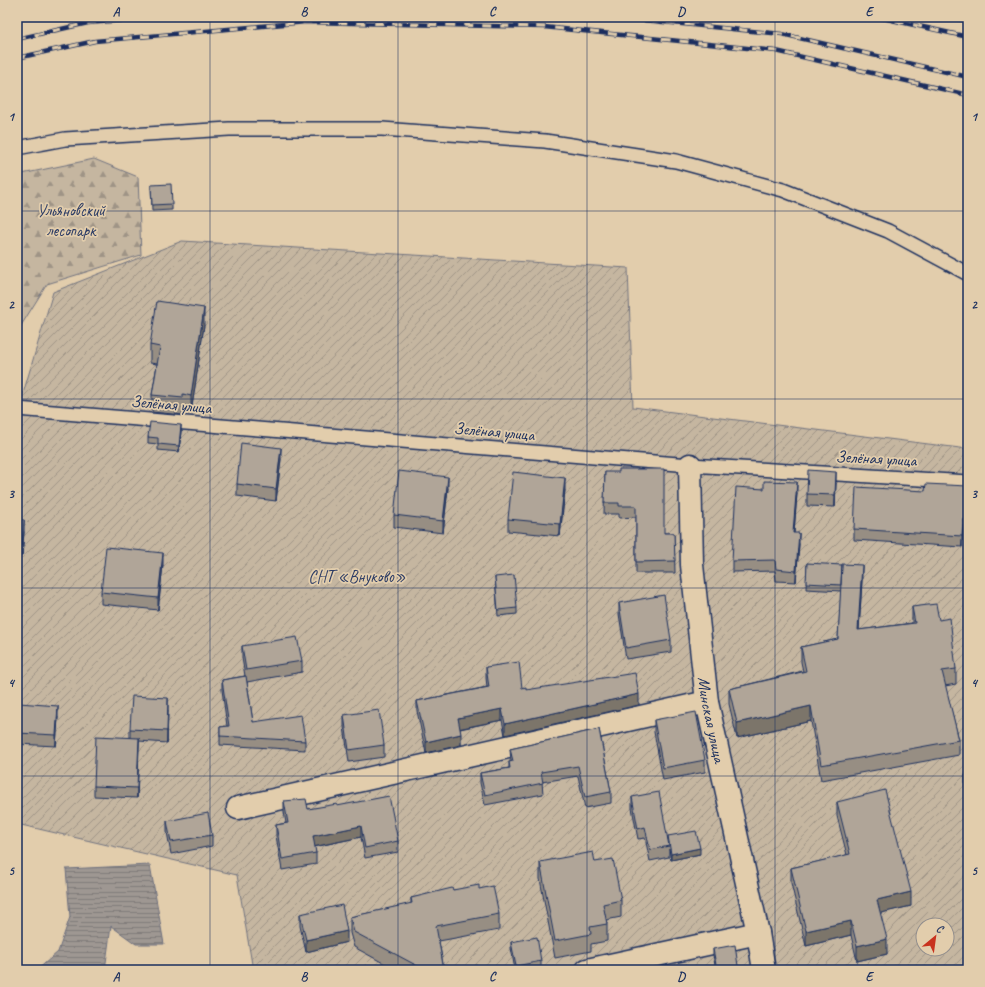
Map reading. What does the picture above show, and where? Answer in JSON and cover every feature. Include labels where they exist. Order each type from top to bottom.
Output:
[{"type":"street","name":"Минская улица","points":[[690,465],[692,565],[707,702],[758,933],[764,970]]},
{"type":"street","points":[[238,808],[707,702]]},
{"type":"street","points":[[587,970],[758,933]]},
{"type":"lane","points":[[17,148],[65,139],[229,129],[382,129],[545,141],[676,161],[783,190],[888,231],[968,274]]},
{"type":"lane","name":"Зелёная улица","points":[[17,409],[690,465],[968,482]]},
{"type":"green space","name":"Ульяновский лесопарк","points":[[94,159],[138,177],[141,255],[47,284],[17,332],[17,175]]},
{"type":"green space","name":"СНТ «Внуково»","points":[[182,241],[628,268],[633,407],[968,449],[968,970],[253,970],[237,875],[17,824],[17,414],[53,292]]},
{"type":"shaded area","points":[[150,865],[164,944],[136,944],[111,926],[105,970],[37,970],[58,952],[70,917],[66,869]]},
{"type":"building","points":[[171,184],[172,204],[152,205],[151,185]]},
{"type":"building","points":[[157,301],[204,308],[191,396],[183,394],[183,398],[152,395],[160,347],[150,345]]},
{"type":"building","points":[[150,422],[181,425],[179,446],[158,444],[158,438],[148,437]]},
{"type":"building","points":[[241,443],[281,448],[276,489],[237,484]]},
{"type":"building","points":[[619,469],[664,469],[664,533],[674,533],[675,561],[636,562],[636,506],[619,506],[619,503],[604,503],[605,472],[619,472]]},
{"type":"building","points":[[808,470],[836,472],[835,495],[807,494]]},
{"type":"building","points":[[399,471],[448,477],[443,521],[394,515]]},
{"type":"building","points":[[513,472],[565,478],[560,524],[508,519]]},
{"type":"building","points":[[764,481],[797,482],[793,533],[799,533],[796,571],[776,569],[775,560],[732,561],[736,487],[764,489]]},
{"type":"building","points":[[926,484],[968,486],[968,519],[963,519],[962,536],[854,529],[856,487],[925,491]]},
{"type":"building","points":[[17,519],[24,520],[22,544],[17,544]]},
{"type":"building","points":[[106,547],[163,553],[158,598],[101,592]]},
{"type":"building","points":[[807,563],[842,565],[841,585],[806,583]]},
{"type":"building","points":[[842,564],[862,565],[858,630],[915,623],[912,607],[936,604],[939,620],[950,618],[956,669],[942,671],[959,740],[821,765],[811,706],[737,723],[729,689],[806,671],[801,647],[838,639]]},
{"type":"building","points":[[514,575],[517,608],[498,610],[495,577]]},
{"type":"building","points":[[664,595],[671,640],[626,648],[619,603]]},
{"type":"building","points":[[297,637],[302,661],[246,670],[242,646]]},
{"type":"building","points":[[519,662],[522,688],[526,687],[526,690],[635,673],[639,694],[505,724],[502,709],[458,718],[461,734],[426,742],[417,701],[489,687],[486,667]]},
{"type":"building","points":[[246,676],[253,722],[301,715],[305,741],[220,736],[220,727],[229,726],[222,680]]},
{"type":"building","points":[[132,696],[168,698],[167,731],[130,729]]},
{"type":"building","points":[[19,703],[58,706],[56,735],[17,733],[17,713],[19,713]]},
{"type":"building","points":[[379,710],[384,745],[349,750],[344,715]]},
{"type":"building","points":[[696,712],[705,760],[663,768],[654,720]]},
{"type":"building","points":[[599,729],[611,792],[585,797],[578,766],[541,772],[543,783],[485,795],[480,773],[510,768],[509,762],[513,761],[510,749]]},
{"type":"building","points":[[96,736],[139,738],[137,788],[94,786]]},
{"type":"building","points":[[968,773],[968,785],[965,774]]},
{"type":"building","points":[[885,790],[911,892],[877,900],[887,939],[857,946],[851,921],[806,931],[791,868],[850,854],[837,802]]},
{"type":"building","points":[[659,792],[669,846],[650,850],[645,827],[638,829],[632,797]]},
{"type":"building","points":[[389,796],[398,841],[365,848],[361,826],[313,836],[316,853],[282,859],[276,825],[288,823],[284,801],[306,799],[308,809],[337,804],[337,806]]},
{"type":"building","points":[[208,813],[212,835],[171,842],[167,821]]},
{"type":"building","points":[[696,831],[700,848],[671,854],[668,836]]},
{"type":"building","points":[[593,852],[595,862],[613,859],[621,900],[603,904],[607,924],[590,927],[591,934],[555,941],[540,862]]},
{"type":"building","points":[[479,885],[479,889],[493,886],[499,914],[436,926],[444,970],[425,970],[354,932],[350,917],[412,903],[411,898],[452,888],[453,890]]},
{"type":"building","points":[[342,905],[347,931],[306,940],[300,914]]},
{"type":"building","points":[[537,937],[541,961],[516,966],[511,942]]},
{"type":"building","points":[[735,945],[738,966],[717,970],[713,949]]},
{"type":"railway","points":[[17,39],[88,23],[161,17]]},
{"type":"railway","points":[[613,17],[782,34],[968,77]]},
{"type":"railway","points":[[878,17],[968,37]]},
{"type":"railway","points":[[951,17],[968,21]]},
{"type":"railway","points":[[17,58],[95,41],[306,22],[544,27],[776,51],[968,95]]}]
